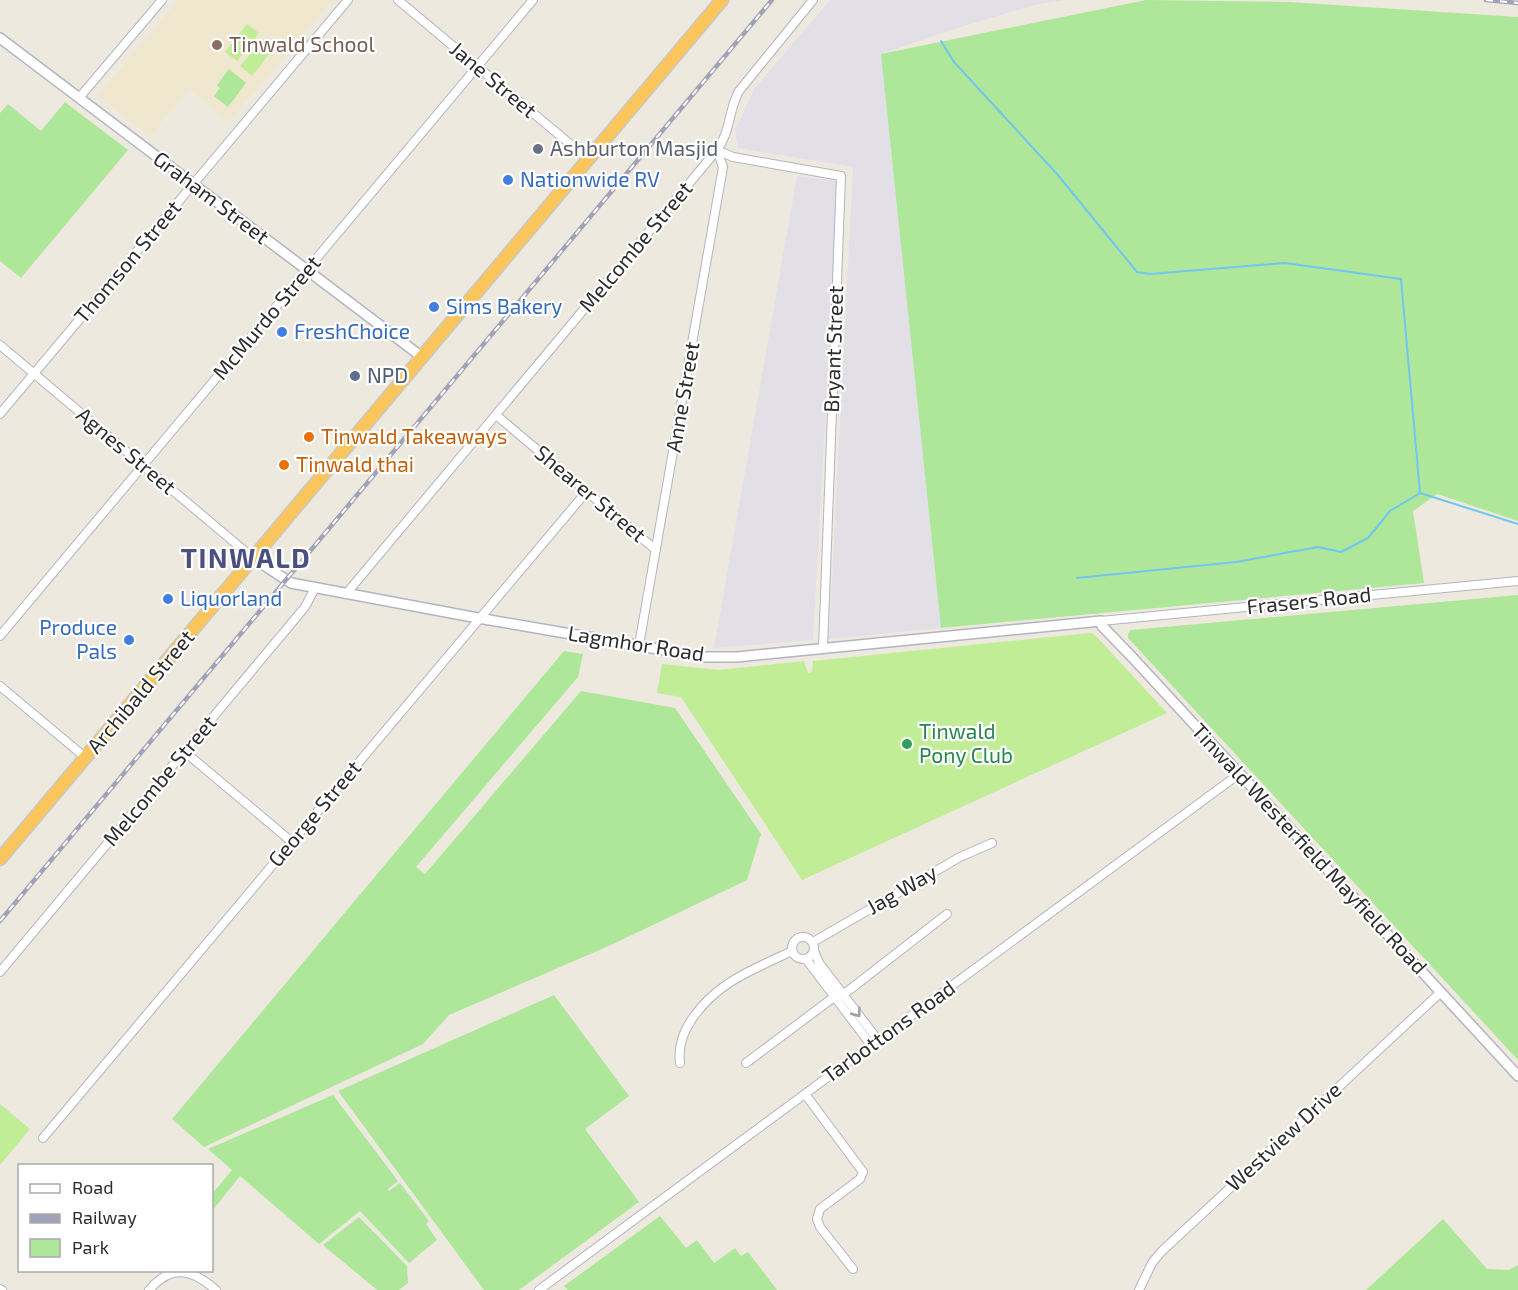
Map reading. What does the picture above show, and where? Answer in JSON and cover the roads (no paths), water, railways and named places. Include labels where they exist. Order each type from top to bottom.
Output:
[{"type":"highway","name":"Archibald Street","points":[[0,859],[722,0]]},
{"type":"street","points":[[79,98],[162,0]]},
{"type":"street","name":"Thomson Street","points":[[0,414],[348,0]]},
{"type":"street","name":"Jane Street","points":[[398,0],[588,159]]},
{"type":"street","name":"McMurdo Street","points":[[0,636],[533,0]]},
{"type":"street","name":"Melcombe Street","points":[[346,594],[717,150],[725,139],[732,107],[739,91],[813,0]]},
{"type":"street","name":"Graham Street","points":[[0,38],[422,357]]},
{"type":"street","name":"Anne Street","points":[[639,645],[723,167],[717,150]]},
{"type":"street","name":"Bryant Street","points":[[717,150],[733,157],[841,176],[823,648]]},
{"type":"street","name":"Agnes Street","points":[[0,345],[253,558]]},
{"type":"street","name":"Shearer Street","points":[[496,415],[656,550]]},
{"type":"street","name":"George Street","points":[[43,1138],[587,491]]},
{"type":"street","name":"Lagmhor Road","points":[[253,558],[285,581],[315,588],[681,654],[720,657],[1101,621]]},
{"type":"street","name":"Frasers Road","points":[[1101,621],[1518,581]]},
{"type":"street","name":"Melcombe Street","points":[[2,966],[305,607],[315,588]]},
{"type":"street","name":"Tinwald Westerfield Mayfield Road","points":[[1101,621],[1102,626],[1518,1076]]},
{"type":"street","points":[[0,686],[86,758]]},
{"type":"street","points":[[184,752],[292,842]]},
{"type":"street","name":"Tarbottons Road","points":[[539,1290],[1239,774]]},
{"type":"street","name":"Jag Way","points":[[813,946],[960,857],[992,843]]},
{"type":"street","points":[[746,1063],[843,994],[947,914]]},
{"type":"street","points":[[792,951],[794,941],[798,937],[809,938],[819,963],[843,994],[874,1043]]},
{"type":"street","points":[[806,959],[810,957],[813,946]]},
{"type":"street","points":[[792,951],[798,957],[806,959],[835,998],[874,1043]]},
{"type":"street","points":[[680,1063],[678,1051],[687,1026],[709,997],[722,986],[740,976],[792,951]]},
{"type":"street","name":"Westview Drive","points":[[1139,1290],[1152,1263],[1161,1252],[1441,992]]},
{"type":"street","points":[[805,1094],[863,1172],[860,1179],[820,1209],[817,1215],[820,1227],[853,1269]]},
{"type":"street","points":[[149,1290],[161,1278],[182,1272],[200,1277],[216,1290]]},
{"type":"waterway","points":[[941,41],[954,62],[1057,174],[1137,272],[1150,274],[1285,263],[1401,279],[1420,493],[1518,524]]},
{"type":"waterway","points":[[1077,578],[1236,562],[1318,547],[1341,552],[1368,538],[1390,511],[1420,493]]},
{"type":"railway","points":[[0,921],[772,0]]},
{"type":"railway","points":[[1486,0],[1518,3]]},
{"type":"place","name":"Tinwald School","points":[[217,45]]},
{"type":"place","name":"Ashburton Masjid","points":[[538,149]]},
{"type":"place","name":"Nationwide RV","points":[[508,180]]},
{"type":"place","name":"Sims Bakery","points":[[434,307]]},
{"type":"place","name":"FreshChoice","points":[[282,332]]},
{"type":"place","name":"NPD","points":[[355,376]]},
{"type":"place","name":"Tinwald Takeaways","points":[[309,437]]},
{"type":"place","name":"Tinwald thai","points":[[284,465]]},
{"type":"place","name":"Liquorland","points":[[168,599]]},
{"type":"place","name":"Produce Pals","points":[[129,640]]},
{"type":"place","name":"Tinwald Pony Club","points":[[907,744]]},
{"type":"district","name":"TINWALD","points":[[246,559]]}]
